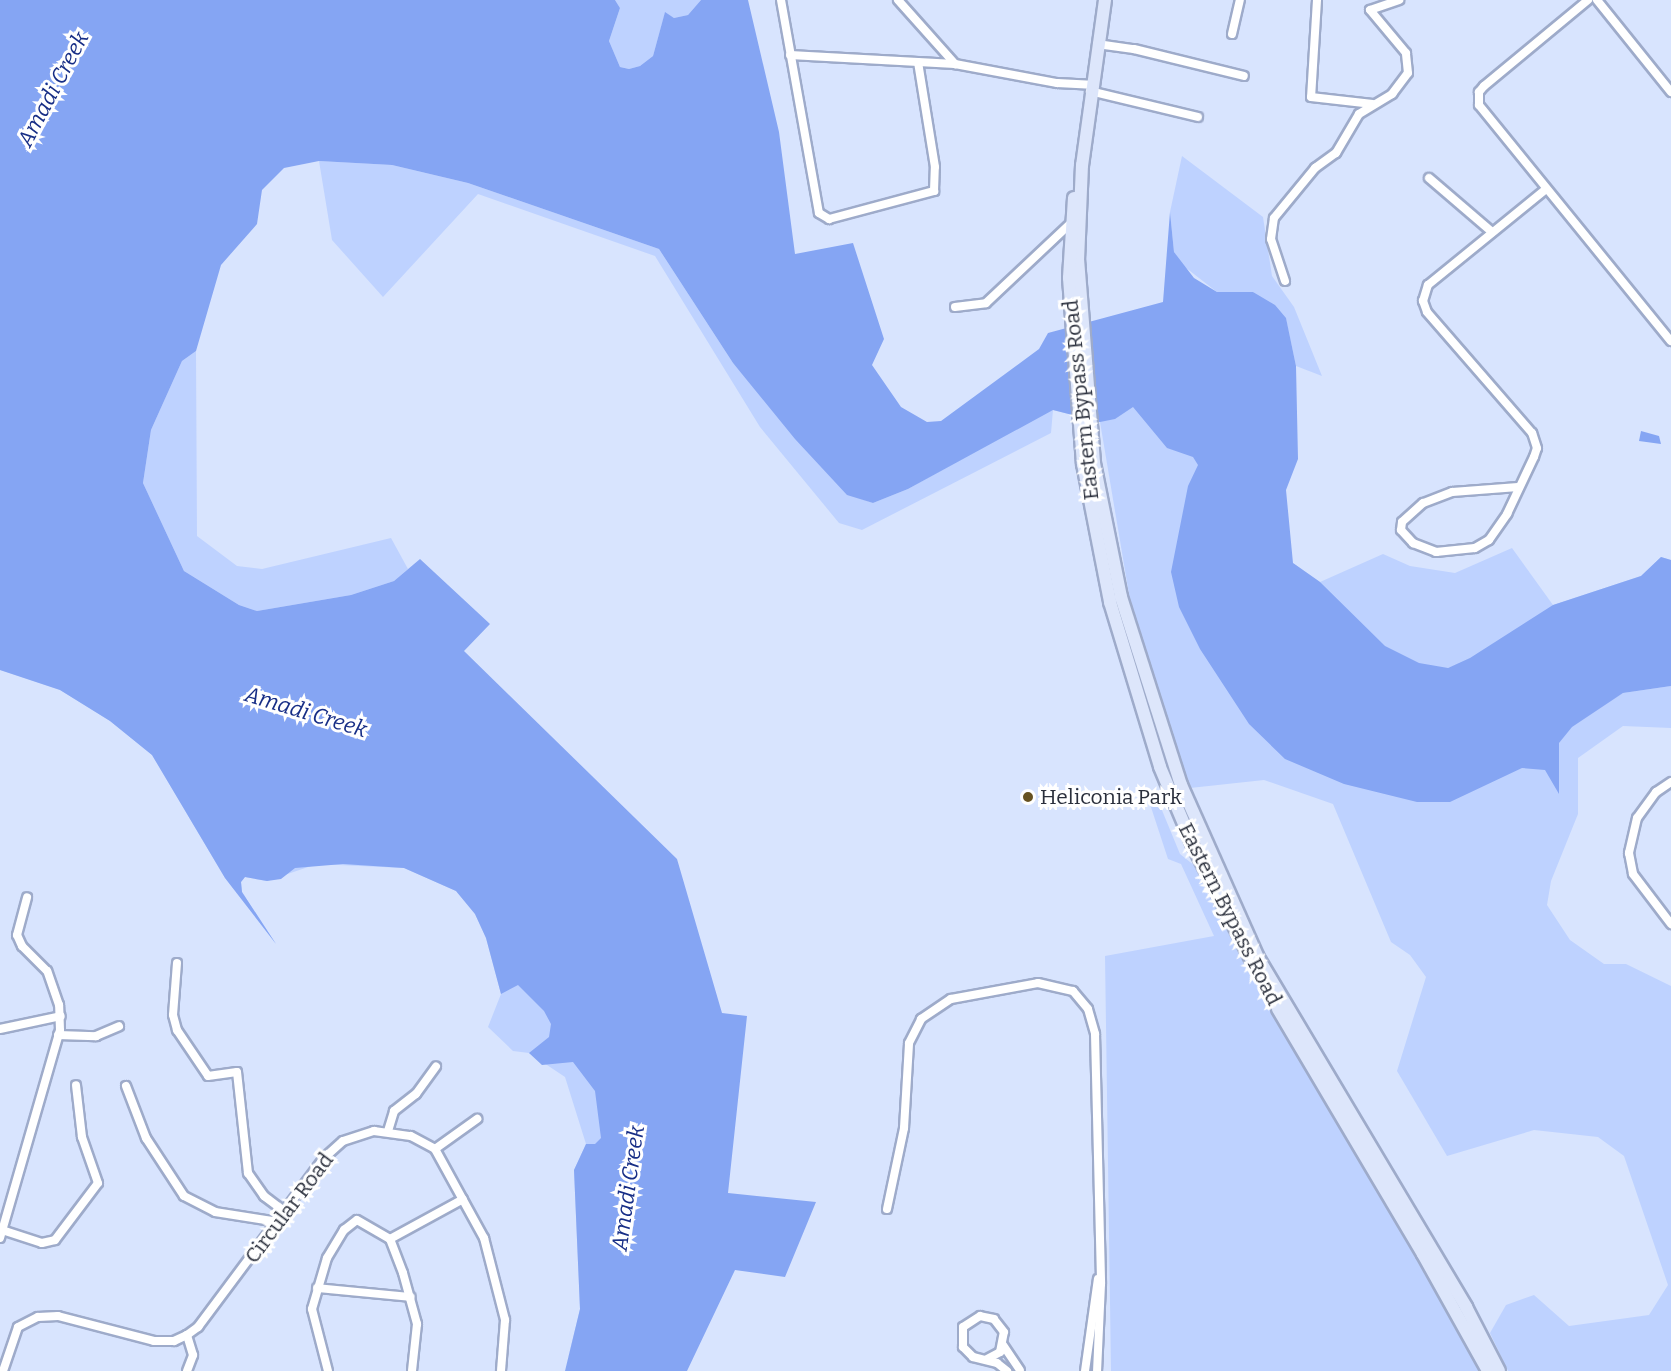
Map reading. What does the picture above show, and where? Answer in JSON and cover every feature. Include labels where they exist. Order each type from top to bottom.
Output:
[{"type":"main road","name":"Eastern Bypass Road","points":[[1074,278],[1082,165],[1097,44],[1105,0]]},
{"type":"main road","name":"Eastern Bypass Road","points":[[1082,165],[1072,222],[1074,278],[1089,464],[1110,602],[1139,703],[1193,845],[1287,1026],[1434,1271],[1488,1371]]},
{"type":"main road","name":"Eastern Bypass Road","points":[[1089,464],[1121,597],[1173,763],[1234,908],[1263,966],[1466,1307],[1499,1371]]},
{"type":"street","points":[[781,0],[819,213],[829,219],[934,191],[936,174],[918,62]]},
{"type":"street","points":[[898,0],[955,64]]},
{"type":"street","points":[[1232,34],[1240,0]]},
{"type":"street","points":[[1317,0],[1311,97],[1373,104]]},
{"type":"street","points":[[1285,281],[1271,239],[1275,218],[1315,168],[1336,153],[1359,114],[1392,94],[1408,73],[1406,53],[1370,10],[1399,0]]},
{"type":"street","points":[[1588,0],[1479,92],[1479,105],[1671,341]]},
{"type":"street","points":[[1597,0],[1671,92]]},
{"type":"street","points":[[1097,44],[1134,49],[1244,76]]},
{"type":"street","points":[[790,55],[955,64],[1091,88],[1198,117]]},
{"type":"street","points":[[1429,178],[1492,232]]},
{"type":"street","points":[[1518,487],[1442,496],[1423,503],[1409,514],[1401,522],[1401,530],[1423,549],[1454,552],[1474,548],[1498,529],[1534,457],[1537,448],[1532,433],[1427,312],[1423,301],[1428,285],[1546,189]]},
{"type":"street","points":[[955,307],[986,303],[1072,222]]},
{"type":"street","points":[[1671,782],[1656,792],[1637,818],[1629,853],[1633,874],[1671,924]]},
{"type":"street","points":[[27,897],[17,934],[22,946],[47,971],[61,1016],[58,1035],[1,1234],[42,1243],[55,1240],[98,1183],[82,1137],[76,1085]]},
{"type":"street","points":[[177,963],[173,1015],[177,1030],[208,1076],[237,1072],[248,1173],[264,1196],[285,1212]]},
{"type":"street","points":[[887,1209],[904,1128],[909,1043],[921,1019],[951,999],[1038,983],[1061,986],[1082,999],[1094,1021],[1100,1269],[1097,1371]]},
{"type":"street","points":[[0,1029],[61,1016]]},
{"type":"street","points":[[58,1035],[96,1036],[119,1026]]},
{"type":"street","points":[[388,1131],[394,1111],[416,1094],[436,1066]]},
{"type":"street","points":[[126,1086],[146,1138],[184,1196],[215,1212],[278,1222]]},
{"type":"street","points":[[477,1119],[435,1149],[484,1238],[503,1301],[506,1340],[501,1371]]},
{"type":"street","name":"Circular Road","points":[[187,1335],[198,1328],[324,1158],[343,1141],[364,1132],[388,1131],[411,1136],[435,1149]]},
{"type":"street","points":[[390,1239],[463,1199]]},
{"type":"street","points":[[328,1371],[313,1314],[317,1288],[327,1258],[352,1222],[363,1221],[390,1239],[411,1297],[417,1324],[412,1371]]},
{"type":"street","points":[[1085,1371],[1100,1269]]},
{"type":"street","points":[[317,1288],[411,1297]]},
{"type":"street","points":[[3,1371],[18,1327],[38,1317],[58,1316],[154,1341],[174,1341],[187,1335],[194,1355],[187,1371]]},
{"type":"street","points":[[1007,1371],[987,1359],[973,1357],[963,1347],[961,1334],[968,1322],[980,1316],[994,1319],[1004,1330],[1003,1345],[1020,1370]]},
{"type":"street","points":[[987,1359],[1003,1345]]},
{"type":"shaded area","points":[[615,0],[701,0],[688,15],[674,18],[665,13],[653,56],[640,66],[629,69],[620,67],[609,41],[620,8]]},
{"type":"shaded area","points":[[1182,156],[1263,217],[1272,276],[1294,307],[1322,376],[1296,366],[1286,319],[1253,292],[1217,292],[1181,264],[1174,252],[1170,212]]},
{"type":"shaded area","points":[[319,161],[392,165],[468,183],[659,249],[733,363],[847,494],[873,503],[908,489],[1053,410],[1051,433],[862,530],[839,523],[760,427],[655,256],[478,194],[383,297],[332,240]]},
{"type":"shaded area","points":[[196,351],[197,536],[237,566],[262,569],[391,538],[408,569],[394,581],[351,595],[257,611],[239,605],[184,571],[143,483],[151,430],[182,361]]},
{"type":"shaded area","points":[[1131,387],[1203,467],[1194,568],[1557,732],[1623,693],[1671,686],[1671,728],[1623,726],[1578,758],[1578,814],[1551,881],[1547,905],[1570,940],[1604,964],[1626,964],[1671,986],[1671,1371],[1508,1371],[1490,1333],[1506,1305],[1534,1295],[1569,1326],[1649,1315],[1668,1285],[1624,1156],[1598,1137],[1534,1130],[1447,1156],[1397,1071],[1426,977],[1410,955],[1391,942],[1333,804],[1264,780],[1190,788],[1146,662],[1130,600],[1100,422],[1053,410]]},
{"type":"shaded area","points":[[1512,548],[1553,605],[1641,576],[1661,557],[1671,560],[1671,584],[1448,668],[1397,678],[1293,563],[1320,582],[1383,554],[1410,566],[1455,573]]},
{"type":"shaded area","points":[[8,661],[440,869],[591,1040],[617,1172],[565,1371],[580,1309],[574,1170],[586,1144],[565,1077],[529,1053],[513,1051],[488,1027],[501,994],[486,938],[475,914],[456,891],[404,868],[317,864],[267,881],[245,877],[241,882],[242,892],[276,944],[225,878],[152,755],[110,721],[60,690],[0,670]]},
{"type":"shaded area","points":[[1147,795],[1159,803],[1180,854],[1195,866],[1484,1371],[1111,1371],[1105,956],[1214,936],[1181,864],[1168,859]]},
{"type":"water","name":"Amadi Creek","points":[[0,0],[615,0],[620,8],[609,41],[620,67],[629,69],[640,66],[653,56],[665,12],[674,18],[688,15],[701,0],[748,0],[779,132],[795,254],[853,243],[884,339],[872,365],[901,407],[927,422],[941,421],[1039,349],[1048,333],[1163,302],[1170,212],[1174,252],[1194,278],[1217,292],[1253,292],[1275,305],[1286,318],[1296,366],[1298,459],[1286,490],[1293,563],[1320,582],[1385,646],[1419,663],[1448,668],[1470,658],[1553,605],[1641,576],[1661,557],[1671,560],[1671,686],[1623,693],[1572,727],[1559,743],[1559,794],[1545,770],[1522,768],[1450,802],[1417,802],[1344,784],[1285,759],[1249,724],[1200,649],[1179,607],[1171,572],[1188,486],[1198,465],[1193,457],[1167,448],[1133,407],[1115,419],[1100,422],[1053,410],[908,489],[873,503],[847,495],[795,439],[733,363],[659,249],[468,183],[392,165],[319,161],[284,168],[262,190],[257,224],[221,265],[196,351],[182,361],[151,430],[143,483],[184,571],[239,605],[257,611],[351,595],[394,581],[420,559],[490,624],[464,651],[677,859],[722,1013],[747,1016],[728,1193],[816,1202],[785,1277],[735,1270],[687,1371],[565,1371],[580,1309],[574,1170],[586,1144],[595,1144],[601,1138],[595,1091],[573,1062],[542,1065],[529,1053],[549,1037],[551,1024],[544,1011],[518,985],[501,994],[486,938],[475,914],[456,891],[404,868],[343,864],[295,868],[281,879],[267,881],[245,877],[241,882],[242,892],[276,944],[225,878],[152,755],[110,721],[60,690],[0,670]]},
{"type":"water","points":[[1641,431],[1659,436],[1661,444],[1639,441]]},
{"type":"place","name":"Heliconia Park","points":[[1028,797]]}]
